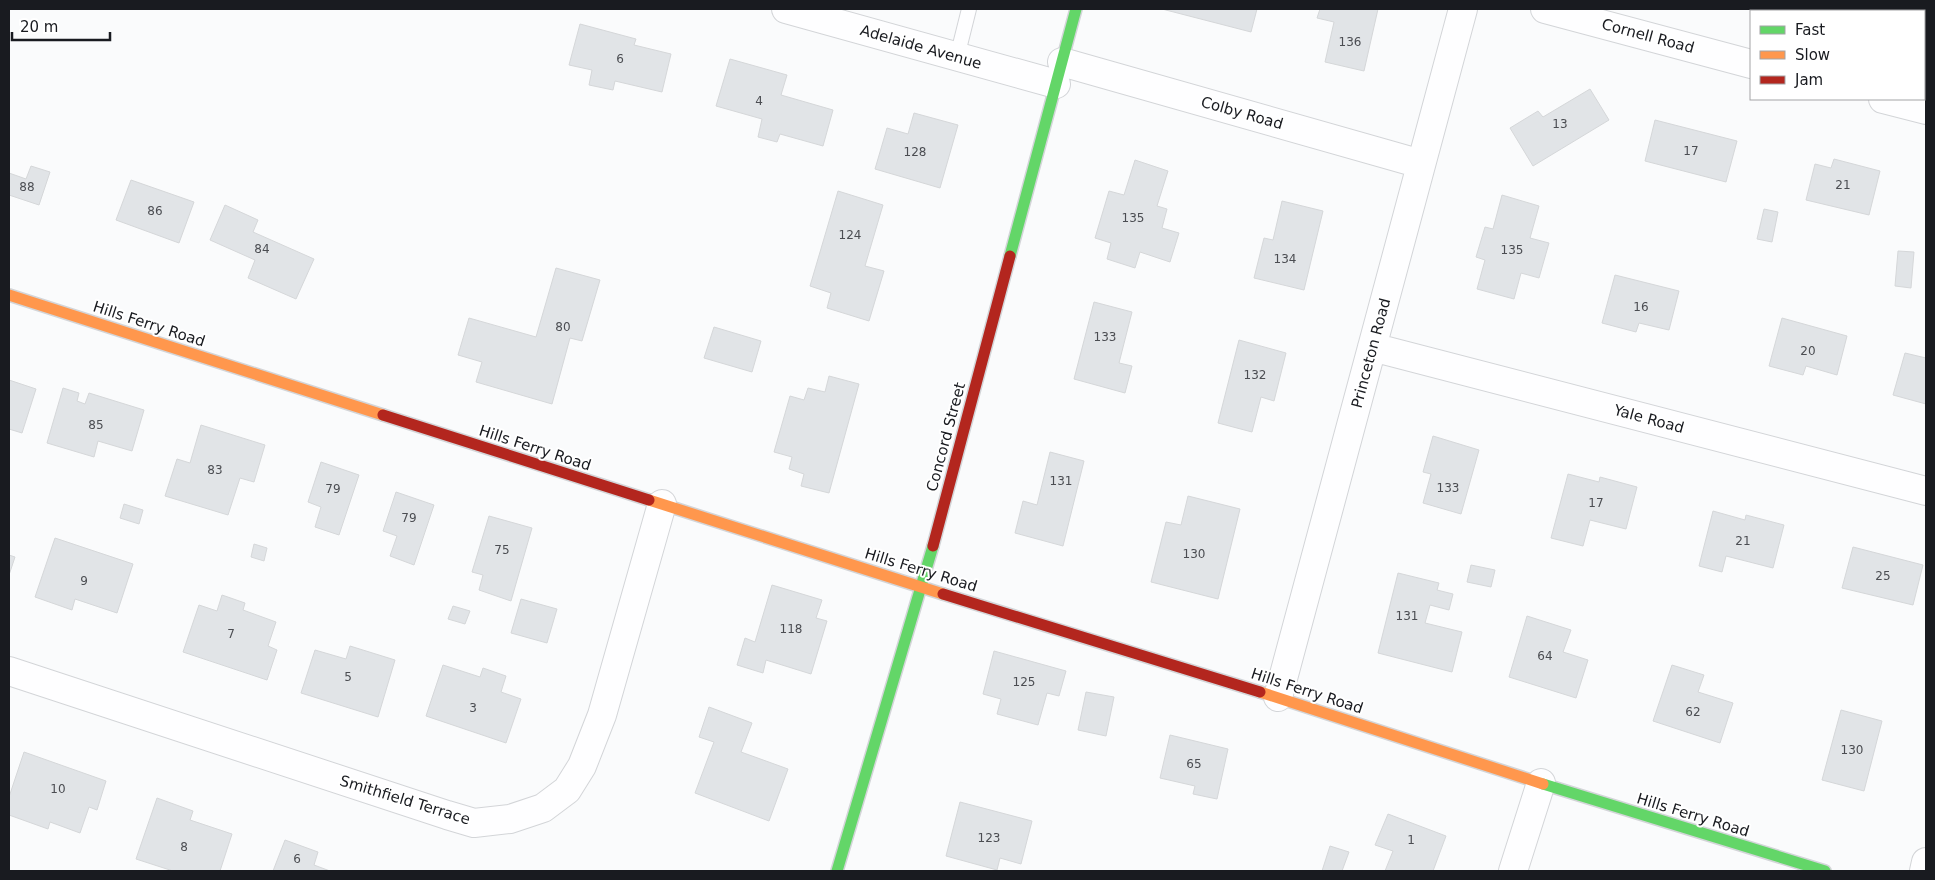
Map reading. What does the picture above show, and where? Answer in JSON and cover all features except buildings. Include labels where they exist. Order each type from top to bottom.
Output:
[{"type":"street","name":"Adelaide Avenue","points":[[786,9],[957,57],[1059,73]]},
{"type":"street","name":"Concord Street","points":[[837,871],[922,587],[1076,9]]},
{"type":"street","name":"Princeton Road","points":[[1278,696],[1463,9]]},
{"type":"street","name":"Cornell Road","points":[[1545,9],[1750,64]]},
{"type":"street","name":"Colby Road","points":[[1059,73],[1421,164]]},
{"type":"street","points":[[1887,100],[1926,110]]},
{"type":"street","name":"Hills Ferry Road","points":[[9,295],[922,587],[1278,696],[1541,783],[1824,871]]},
{"type":"street","name":"Yale Road","points":[[1372,347],[1926,492]]},
{"type":"street","name":"Smithfield Terrace","points":[[9,671],[474,823],[510,819],[543,808],[567,790],[582,766],[602,715],[662,504]]},
{"type":"street","points":[[1513,871],[1541,783]]},
{"type":"street","points":[[1924,871],[1926,862]]},
{"type":"lane","points":[[957,57],[969,9]]},
{"type":"traffic: fast","points":[[1010,256],[1076,9]]},
{"type":"traffic: fast","points":[[837,871],[933,546]]},
{"type":"traffic: fast","points":[[1543,784],[1825,871]]},
{"type":"traffic: slow","points":[[9,295],[383,415]]},
{"type":"traffic: slow","points":[[649,500],[943,594]]},
{"type":"traffic: slow","points":[[1260,692],[1543,784]]},
{"type":"traffic: jam","points":[[933,546],[1010,256]]},
{"type":"traffic: jam","points":[[383,415],[649,500]]},
{"type":"traffic: jam","points":[[943,594],[1260,692]]}]
